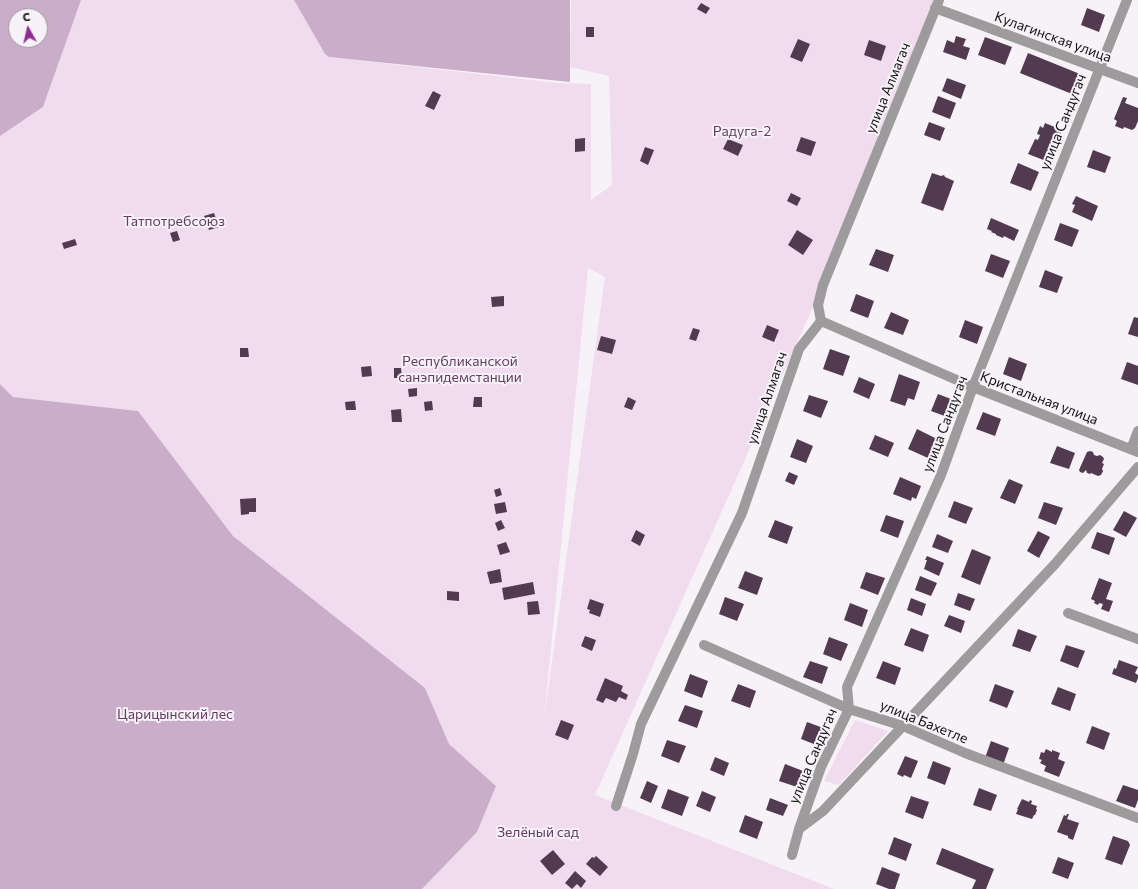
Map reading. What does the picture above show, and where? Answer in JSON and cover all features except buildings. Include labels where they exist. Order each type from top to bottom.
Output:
[{"type":"street","name":"улица Сандугач","points":[[792,855],[799,829],[821,767],[849,709],[847,687],[941,474],[973,387],[1126,0]]},
{"type":"street","name":"Кулагинская улица","points":[[937,4],[1138,83]]},
{"type":"street","name":"улица Алмагач","points":[[616,806],[641,724],[742,513],[799,349],[821,321],[818,305],[823,285],[937,4]]},
{"type":"street","name":"Кристальная улица","points":[[821,321],[973,387],[1134,450]]},
{"type":"street","points":[[1134,450],[1138,431]]},
{"type":"street","points":[[799,829],[823,811],[1055,564],[1138,467]]},
{"type":"street","points":[[1068,613],[1138,639]]},
{"type":"street","name":"улица Бахетле","points":[[704,645],[849,709],[903,726],[965,753],[1138,818]]},
{"type":"green space","points":[[0,0],[81,0],[43,107],[0,136]]},
{"type":"green space","points":[[81,0],[294,0],[325,54],[329,57],[558,83],[591,84],[591,200],[612,185],[609,76],[570,67],[571,0],[935,0],[813,307],[595,795],[834,889],[422,889],[477,832],[496,786],[449,744],[425,688],[233,536],[138,411],[13,397],[0,384],[0,136],[43,107]],"holes":[[[588,268],[605,277],[544,720]]]},
{"type":"green space","points":[[294,0],[570,0],[570,82],[329,57],[325,54]]},
{"type":"green space","name":"Царицынский лес","points":[[0,384],[13,397],[138,411],[233,536],[425,688],[449,744],[496,786],[477,832],[422,889],[0,889]]},
{"type":"green space","points":[[855,720],[888,731],[839,785],[824,781]]},
{"type":"park label","name":"Радуга-2","points":[[742,131]]},
{"type":"park label","name":"Татпотребсоюз","points":[[174,221]]},
{"type":"park label","name":"Республиканской санэпидемстанции","points":[[460,370]]},
{"type":"park label","name":"Зелёный сад","points":[[538,832]]}]
